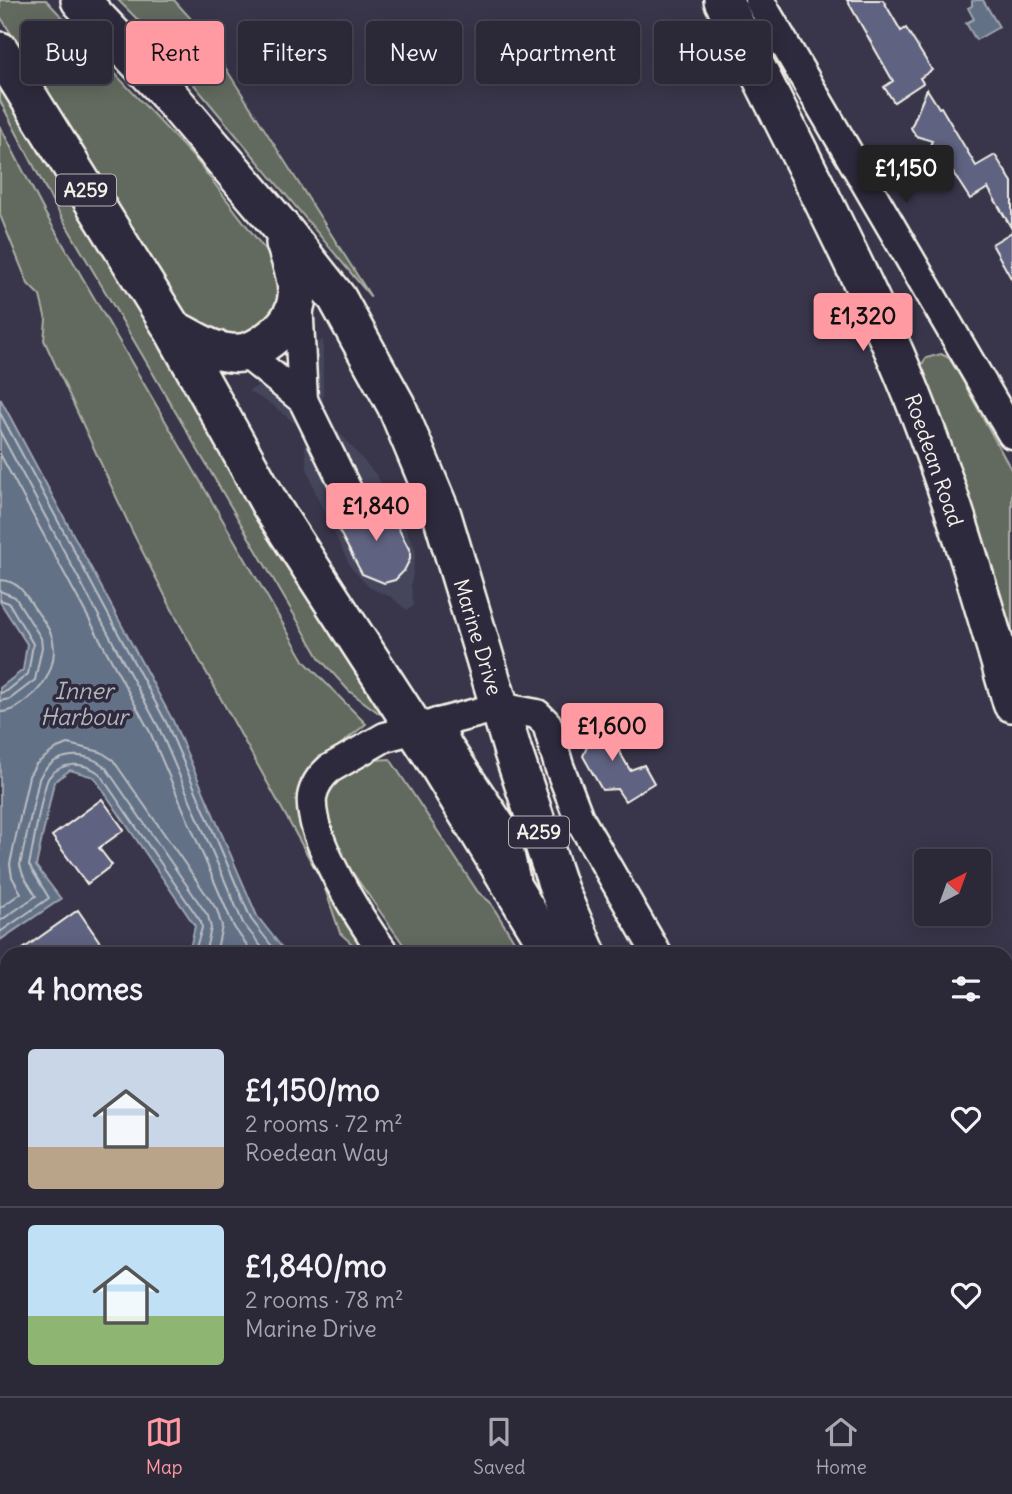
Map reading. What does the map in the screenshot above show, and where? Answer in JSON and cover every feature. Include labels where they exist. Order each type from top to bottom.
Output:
[{"type":"main road","name":"Marine Drive","points":[[80,0],[161,86],[280,226],[337,298],[396,405],[442,515],[499,707],[559,890],[584,947]]},
{"type":"main road","name":"Roedean Road","points":[[723,0],[733,21]]},
{"type":"main road","name":"A259","points":[[0,51],[172,328],[271,506],[426,726],[548,947]]},
{"type":"main road","name":"Roedean Road","points":[[764,84],[888,338],[923,422],[1012,704]]},
{"type":"main road","name":"Marine Drive","points":[[280,226],[298,281],[298,300]]},
{"type":"main road","points":[[245,353],[262,346],[278,334],[291,320],[298,300]]},
{"type":"main road","name":"A259","points":[[172,328],[211,349],[232,354],[245,353]]},
{"type":"street","points":[[759,0],[1012,434]]},
{"type":"street","points":[[771,46],[783,41]]},
{"type":"street","points":[[298,300],[303,400],[354,504]]},
{"type":"street","points":[[245,353],[303,400]]},
{"type":"street","points":[[380,947],[357,911],[327,855],[313,809],[312,795],[321,776],[386,737],[499,707],[537,714],[547,724],[559,766],[579,818],[653,947]]},
{"type":"shaded area","points":[[0,0],[46,0],[66,21],[21,21],[21,50],[0,16]]},
{"type":"shaded area","points":[[118,0],[174,0],[193,21],[139,21]]},
{"type":"shaded area","points":[[0,66],[385,709],[380,714],[349,691],[320,659],[51,199],[0,101]]},
{"type":"shaded area","points":[[224,66],[371,297],[194,84],[224,84]]},
{"type":"shaded area","points":[[112,70],[197,161],[279,268],[283,281],[274,322],[232,343],[191,323],[42,84],[112,84]]},
{"type":"shaded area","points":[[0,126],[45,213],[305,662],[366,724],[330,753],[311,779],[374,947],[355,947],[340,933],[323,883],[179,623],[132,531],[44,340],[46,320],[40,296],[28,284],[0,215]]},
{"type":"shaded area","points":[[323,339],[323,408],[327,418],[377,476],[416,550],[411,586],[414,606],[407,610],[391,597],[370,588],[351,568],[317,497],[307,468],[304,439],[298,426],[271,404],[248,391],[288,370]]},
{"type":"shaded area","points":[[941,354],[949,358],[958,372],[1012,471],[1012,659],[921,385],[922,364],[926,358]]},
{"type":"shaded area","points":[[390,759],[478,892],[490,902],[518,947],[405,947],[345,862],[319,815],[336,772],[374,760]]},
{"type":"water","points":[[983,0],[999,27],[976,40],[966,23],[974,19],[968,8],[972,6],[972,1]]},
{"type":"water","name":"Inner Harbour","points":[[0,398],[173,721],[257,916],[281,947],[190,947],[195,926],[94,777],[70,770],[54,782],[36,866],[61,899],[0,940],[0,688],[23,670],[27,644],[0,602]]},
{"type":"building","points":[[847,0],[883,0],[901,31],[906,28],[932,70],[920,78],[923,83],[894,102],[884,87],[893,81]]},
{"type":"building","points":[[927,89],[939,108],[941,107],[976,166],[995,155],[1012,182],[1012,229],[988,188],[970,199],[950,168],[931,164],[926,154],[932,141],[916,136],[911,128]]},
{"type":"building","points":[[1012,232],[1012,280],[992,244]]},
{"type":"building","points":[[370,499],[385,502],[410,551],[410,559],[404,571],[395,580],[384,583],[362,574],[337,527],[342,515],[352,520],[362,519],[368,513]]},
{"type":"building","points":[[599,716],[630,770],[644,765],[654,783],[625,801],[617,789],[602,790],[583,756],[590,740],[581,724]]},
{"type":"building","points":[[102,799],[124,830],[99,848],[112,865],[87,884],[52,836]]},
{"type":"building","points":[[78,910],[103,947],[26,947]]}]
